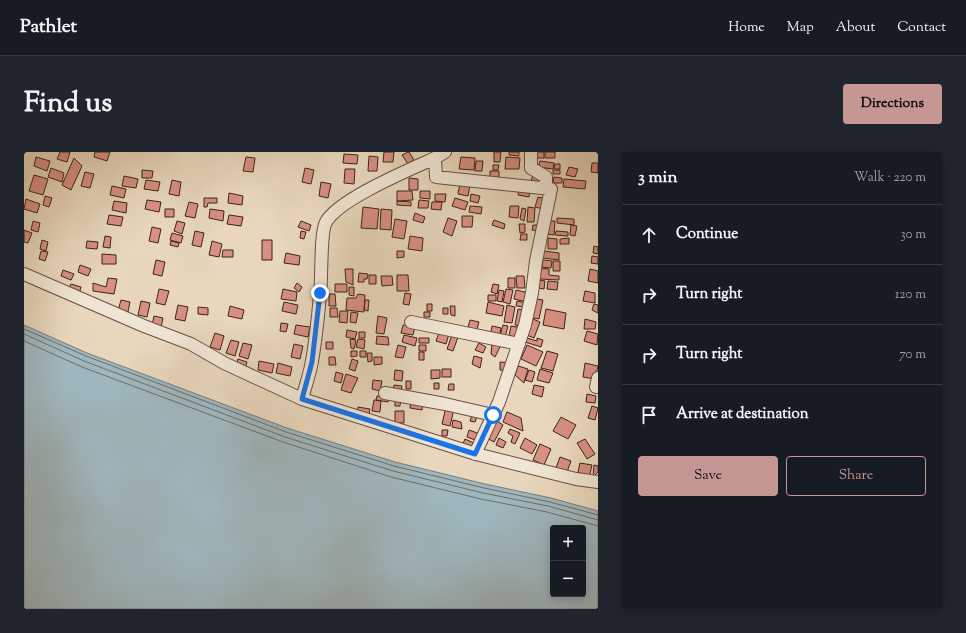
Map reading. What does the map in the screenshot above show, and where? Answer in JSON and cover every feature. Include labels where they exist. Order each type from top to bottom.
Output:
[{"type":"street","points":[[531,152],[531,168],[546,177],[546,189]]},
{"type":"street","points":[[440,155],[436,177],[551,190],[536,261],[532,294],[519,344],[499,402],[475,454]]},
{"type":"street","points":[[302,399],[312,362],[320,293],[325,223],[343,206],[363,193],[440,155]]},
{"type":"street","points":[[24,274],[144,326],[191,344],[224,363],[302,399],[475,454],[576,479],[598,482]]},
{"type":"street","points":[[411,322],[519,344]]},
{"type":"street","points":[[385,393],[493,415]]},
{"type":"water","points":[[24,325],[87,353],[287,428],[395,462],[551,498],[598,511],[598,609],[24,609]]},
{"type":"building","points":[[60,152],[70,152],[67,162],[57,159]]},
{"type":"building","points":[[95,152],[110,152],[107,161],[94,157]]},
{"type":"building","points":[[384,152],[394,152],[393,162],[383,162]]},
{"type":"building","points":[[408,152],[414,160],[408,164],[402,155]]},
{"type":"building","points":[[494,152],[501,152],[500,162],[494,162]]},
{"type":"building","points":[[509,152],[519,152],[519,156],[509,155]]},
{"type":"building","points":[[534,152],[544,152],[544,158],[534,158]]},
{"type":"building","points":[[545,152],[555,152],[555,158],[545,158]]},
{"type":"building","points":[[344,154],[358,155],[357,164],[343,163]]},
{"type":"building","points":[[369,156],[378,157],[377,171],[368,171]]},
{"type":"building","points":[[36,157],[50,161],[47,171],[34,166]]},
{"type":"building","points":[[246,157],[255,158],[253,172],[243,171]]},
{"type":"building","points":[[461,157],[475,158],[474,170],[459,169]]},
{"type":"building","points":[[506,157],[520,158],[519,169],[505,169]]},
{"type":"building","points":[[74,158],[82,166],[71,190],[62,185]]},
{"type":"building","points":[[476,161],[483,161],[482,171],[475,171]]},
{"type":"building","points":[[540,161],[554,163],[553,169],[538,167]]},
{"type":"building","points":[[592,163],[598,163],[598,173],[591,172]]},
{"type":"building","points":[[555,164],[560,164],[560,169],[554,169]]},
{"type":"building","points":[[493,165],[499,165],[498,170],[493,170]]},
{"type":"building","points":[[569,167],[578,169],[575,177],[566,175]]},
{"type":"building","points":[[51,168],[64,173],[62,182],[48,177]]},
{"type":"building","points":[[305,168],[314,170],[311,184],[302,182]]},
{"type":"building","points":[[345,169],[355,169],[354,184],[344,183]]},
{"type":"building","points":[[142,170],[153,171],[152,178],[142,178]]},
{"type":"building","points":[[553,170],[560,170],[560,174],[553,174]]},
{"type":"building","points":[[490,171],[499,171],[499,178],[490,177]]},
{"type":"building","points":[[85,172],[94,174],[90,188],[81,186]]},
{"type":"building","points":[[34,175],[48,179],[43,195],[29,191]]},
{"type":"building","points":[[533,175],[542,181],[538,186],[531,181]]},
{"type":"building","points":[[124,176],[138,179],[136,188],[122,186]]},
{"type":"building","points":[[554,177],[562,178],[562,183],[553,183]]},
{"type":"building","points":[[409,178],[418,179],[418,190],[409,190]]},
{"type":"building","points":[[564,179],[586,181],[585,189],[563,187]]},
{"type":"building","points":[[146,180],[160,182],[158,191],[144,189]]},
{"type":"building","points":[[172,180],[181,182],[179,196],[169,194]]},
{"type":"building","points":[[321,182],[331,184],[328,198],[319,196]]},
{"type":"building","points":[[520,182],[530,190],[529,197],[518,195]]},
{"type":"building","points":[[460,183],[470,185],[468,196],[458,194]]},
{"type":"building","points":[[112,186],[126,189],[124,198],[110,195]]},
{"type":"building","points":[[397,191],[412,191],[413,200],[397,201]]},
{"type":"building","points":[[420,191],[430,191],[430,199],[420,198]]},
{"type":"building","points":[[229,193],[243,196],[242,205],[228,203]]},
{"type":"building","points":[[435,194],[446,194],[445,202],[435,201]]},
{"type":"building","points":[[471,194],[480,196],[478,203],[470,201]]},
{"type":"building","points":[[45,196],[52,198],[49,207],[43,205]]},
{"type":"building","points":[[538,197],[546,199],[543,209],[535,207]]},
{"type":"building","points":[[204,198],[217,198],[217,203],[208,203],[207,207],[204,207]]},
{"type":"building","points":[[455,198],[468,202],[465,210],[452,206]]},
{"type":"building","points":[[26,199],[40,204],[37,213],[24,209]]},
{"type":"building","points":[[147,200],[161,202],[159,212],[145,209]]},
{"type":"building","points":[[419,200],[429,201],[428,208],[418,208]]},
{"type":"building","points":[[114,201],[127,203],[126,213],[112,210]]},
{"type":"building","points":[[397,201],[411,202],[411,206],[397,205]]},
{"type":"building","points":[[189,202],[198,204],[195,218],[185,216]]},
{"type":"building","points":[[432,202],[442,202],[441,210],[431,209]]},
{"type":"building","points":[[470,206],[482,207],[481,214],[469,212]]},
{"type":"building","points":[[510,206],[519,206],[518,218],[509,217]]},
{"type":"building","points":[[363,207],[379,209],[377,229],[361,228]]},
{"type":"building","points":[[528,207],[535,208],[534,222],[527,222]]},
{"type":"building","points":[[522,208],[526,209],[524,221],[520,219]]},
{"type":"building","points":[[165,209],[174,209],[174,217],[165,217]]},
{"type":"building","points":[[210,209],[224,211],[223,221],[209,218]]},
{"type":"building","points":[[381,209],[392,210],[391,230],[380,229]]},
{"type":"building","points":[[415,213],[425,217],[423,223],[413,220]]},
{"type":"building","points":[[109,215],[123,217],[121,226],[107,224]]},
{"type":"building","points":[[229,215],[243,217],[241,226],[227,224]]},
{"type":"building","points":[[462,216],[473,216],[472,227],[462,227]]},
{"type":"building","points":[[448,218],[457,221],[452,236],[443,232]]},
{"type":"building","points":[[557,218],[574,219],[574,225],[557,223]]},
{"type":"building","points":[[395,219],[407,221],[404,239],[392,237]]},
{"type":"building","points":[[494,220],[505,224],[504,229],[492,225]]},
{"type":"building","points":[[33,221],[40,223],[38,232],[31,230]]},
{"type":"building","points":[[177,221],[185,223],[182,234],[174,231]]},
{"type":"building","points":[[301,221],[311,225],[309,231],[298,227]]},
{"type":"building","points":[[548,221],[555,221],[554,235],[547,234]]},
{"type":"building","points":[[519,224],[525,224],[525,232],[520,233]]},
{"type":"building","points":[[533,225],[539,225],[539,231],[532,230]]},
{"type":"building","points":[[571,225],[577,226],[575,236],[570,235]]},
{"type":"building","points":[[152,227],[161,229],[158,243],[149,241]]},
{"type":"building","points":[[24,230],[32,233],[28,243],[24,242]]},
{"type":"building","points":[[195,231],[204,233],[201,247],[192,245]]},
{"type":"building","points":[[301,231],[306,232],[304,239],[300,238]]},
{"type":"building","points":[[556,231],[568,232],[568,236],[555,235]]},
{"type":"building","points":[[172,233],[183,236],[181,243],[170,240]]},
{"type":"building","points":[[521,234],[527,234],[527,240],[520,240]]},
{"type":"building","points":[[105,236],[111,237],[110,248],[103,247]]},
{"type":"building","points":[[410,236],[423,238],[422,251],[408,249]]},
{"type":"building","points":[[548,238],[557,239],[557,249],[548,249]]},
{"type":"building","points":[[569,238],[569,244],[560,244],[560,239]]},
{"type":"building","points":[[42,240],[48,242],[46,251],[40,249]]},
{"type":"building","points":[[262,240],[272,240],[272,260],[262,260]]},
{"type":"building","points":[[87,241],[98,242],[97,249],[86,248]]},
{"type":"building","points":[[171,241],[179,243],[178,247],[170,245]]},
{"type":"building","points":[[212,241],[222,244],[219,257],[209,255]]},
{"type":"building","points":[[594,246],[598,247],[598,254],[593,253]]},
{"type":"building","points":[[223,250],[233,250],[233,257],[222,257]]},
{"type":"building","points":[[41,251],[48,252],[45,261],[39,259]]},
{"type":"building","points":[[397,251],[404,251],[404,257],[397,258]]},
{"type":"building","points":[[544,251],[559,253],[559,260],[543,258]]},
{"type":"building","points":[[286,253],[300,256],[299,265],[284,263]]},
{"type":"building","points":[[102,254],[116,255],[116,264],[102,264]]},
{"type":"building","points":[[592,256],[598,257],[598,264],[591,263]]},
{"type":"building","points":[[156,260],[165,262],[162,276],[153,274]]},
{"type":"building","points":[[543,260],[552,261],[551,268],[542,267]]},
{"type":"building","points":[[553,261],[560,261],[560,271],[553,271]]},
{"type":"building","points":[[80,265],[91,269],[88,276],[78,272]]},
{"type":"building","points":[[540,268],[549,269],[549,275],[559,276],[559,280],[540,279]]},
{"type":"building","points":[[345,269],[353,269],[353,285],[346,282]]},
{"type":"building","points":[[590,269],[598,271],[598,283],[588,281]]},
{"type":"building","points":[[63,270],[74,274],[71,280],[61,276]]},
{"type":"building","points":[[359,273],[368,274],[367,279],[364,279],[364,282],[358,282]]},
{"type":"building","points":[[369,275],[376,275],[376,284],[369,284]]},
{"type":"building","points":[[397,275],[408,275],[409,291],[397,291]]},
{"type":"building","points":[[381,276],[392,276],[393,285],[382,286]]},
{"type":"building","points":[[516,276],[524,276],[525,288],[517,288]]},
{"type":"building","points":[[108,278],[117,279],[114,294],[93,291],[93,283],[106,287]]},
{"type":"building","points":[[508,278],[515,278],[515,288],[508,288]]},
{"type":"building","points":[[539,280],[545,281],[544,289],[538,288]]},
{"type":"building","points":[[548,281],[558,282],[557,290],[547,289]]},
{"type":"building","points":[[297,283],[302,287],[299,292],[294,288]]},
{"type":"building","points":[[71,284],[81,287],[79,294],[68,290]]},
{"type":"building","points":[[335,284],[347,284],[347,292],[335,292]]},
{"type":"building","points":[[493,284],[499,285],[497,294],[491,292]]},
{"type":"building","points":[[349,287],[354,287],[354,296],[349,295]]},
{"type":"building","points":[[159,289],[169,291],[165,305],[156,303]]},
{"type":"building","points":[[283,289],[297,292],[296,301],[281,299]]},
{"type":"building","points":[[506,289],[513,290],[510,304],[503,302]]},
{"type":"building","points":[[499,290],[504,291],[502,302],[497,301]]},
{"type":"building","points":[[516,290],[529,293],[527,302],[514,299]]},
{"type":"building","points":[[585,291],[595,293],[595,303],[583,301]]},
{"type":"building","points":[[405,293],[411,294],[409,305],[403,304]]},
{"type":"building","points":[[329,294],[335,294],[336,306],[329,306]]},
{"type":"building","points":[[358,294],[365,295],[364,312],[346,310],[347,298],[356,298]]},
{"type":"building","points":[[488,295],[496,295],[496,301],[488,301]]},
{"type":"building","points":[[532,298],[543,300],[539,319],[528,317]]},
{"type":"building","points":[[121,300],[130,302],[127,316],[117,314]]},
{"type":"building","points":[[365,300],[369,300],[368,311],[364,310]]},
{"type":"building","points":[[141,301],[150,303],[147,317],[138,315]]},
{"type":"building","points":[[517,301],[526,303],[525,307],[516,306]]},
{"type":"building","points":[[284,302],[298,305],[296,314],[282,311]]},
{"type":"building","points":[[488,302],[504,306],[502,316],[486,313]]},
{"type":"building","points":[[427,304],[432,304],[432,311],[427,311]]},
{"type":"building","points":[[594,304],[598,305],[598,313],[592,310]]},
{"type":"building","points":[[178,305],[188,307],[185,321],[175,319]]},
{"type":"building","points":[[507,305],[515,307],[512,323],[504,322]]},
{"type":"building","points":[[230,306],[244,310],[242,319],[228,316]]},
{"type":"building","points":[[450,306],[455,306],[455,316],[451,315]]},
{"type":"building","points":[[198,307],[208,308],[208,315],[198,314]]},
{"type":"building","points":[[330,308],[337,308],[338,317],[330,317]]},
{"type":"building","points":[[443,308],[448,308],[448,314],[443,314]]},
{"type":"building","points":[[518,309],[526,310],[523,326],[515,325]]},
{"type":"building","points":[[546,309],[566,313],[564,329],[543,325]]},
{"type":"building","points":[[340,311],[348,311],[347,323],[339,322]]},
{"type":"building","points":[[351,312],[358,313],[356,323],[350,322]]},
{"type":"building","points":[[424,312],[430,312],[430,317],[424,317]]},
{"type":"building","points":[[154,316],[163,318],[160,332],[151,330]]},
{"type":"building","points":[[378,316],[387,318],[384,334],[376,333]]},
{"type":"building","points":[[533,319],[540,322],[534,338],[527,335]]},
{"type":"building","points":[[585,319],[596,322],[595,329],[584,329]]},
{"type":"building","points":[[470,320],[479,322],[476,333],[467,331]]},
{"type":"building","points":[[281,323],[288,324],[286,332],[280,331]]},
{"type":"building","points":[[296,325],[310,327],[308,337],[294,334]]},
{"type":"building","points":[[403,325],[415,326],[413,335],[401,333]]},
{"type":"building","points":[[503,325],[508,326],[505,337],[500,336]]},
{"type":"building","points":[[492,326],[501,328],[499,339],[490,337]]},
{"type":"building","points":[[511,326],[522,328],[519,342],[508,340]]},
{"type":"building","points":[[347,330],[357,332],[355,339],[346,337]]},
{"type":"building","points":[[440,330],[449,334],[446,344],[436,341]]},
{"type":"building","points":[[587,331],[598,334],[597,345],[584,341]]},
{"type":"building","points":[[359,332],[365,332],[365,338],[359,338]]},
{"type":"building","points":[[215,333],[224,336],[220,350],[210,347]]},
{"type":"building","points":[[404,335],[417,338],[415,346],[402,342]]},
{"type":"building","points":[[452,335],[458,337],[453,351],[447,349]]},
{"type":"building","points":[[377,336],[388,337],[389,345],[376,344]]},
{"type":"building","points":[[419,338],[429,338],[429,343],[419,343]]},
{"type":"building","points":[[527,338],[537,341],[537,338],[543,340],[541,347],[525,342]]},
{"type":"building","points":[[350,339],[356,340],[354,349],[351,348]]},
{"type":"building","points":[[358,339],[365,340],[364,349],[356,347]]},
{"type":"building","points":[[231,340],[239,342],[235,356],[226,353]]},
{"type":"building","points":[[326,342],[333,342],[333,349],[326,349]]},
{"type":"building","points":[[243,343],[252,345],[248,359],[239,356]]},
{"type":"building","points":[[479,343],[486,347],[483,353],[475,350]]},
{"type":"building","points":[[294,344],[303,346],[300,359],[291,357]]},
{"type":"building","points":[[492,344],[501,345],[495,357],[491,354]]},
{"type":"building","points":[[398,345],[406,347],[403,358],[395,357]]},
{"type":"building","points":[[419,345],[426,345],[426,351],[419,351]]},
{"type":"building","points":[[527,345],[543,352],[536,366],[521,359]]},
{"type":"building","points":[[351,351],[357,351],[357,356],[351,357]]},
{"type":"building","points":[[360,351],[366,351],[366,357],[360,357]]},
{"type":"building","points":[[547,351],[558,354],[553,371],[541,368]]},
{"type":"building","points":[[419,352],[424,352],[424,360],[419,360]]},
{"type":"building","points":[[367,353],[372,353],[372,361],[368,362]]},
{"type":"building","points":[[474,356],[482,358],[480,368],[472,364]]},
{"type":"building","points":[[329,357],[335,357],[336,365],[329,365]]},
{"type":"building","points":[[374,357],[382,357],[382,364],[374,365]]},
{"type":"building","points":[[238,359],[247,362],[243,375],[233,372]]},
{"type":"building","points":[[352,359],[358,361],[355,371],[349,369]]},
{"type":"building","points":[[259,361],[274,364],[272,373],[258,370]]},
{"type":"building","points":[[500,362],[512,363],[508,371],[500,370]]},
{"type":"building","points":[[278,363],[292,367],[290,376],[276,373]]},
{"type":"building","points":[[585,363],[598,366],[595,379],[583,377]]},
{"type":"building","points":[[518,366],[528,369],[524,383],[515,375]]},
{"type":"building","points":[[442,369],[451,369],[451,377],[442,377]]},
{"type":"building","points":[[540,369],[553,373],[549,383],[537,380]]},
{"type":"building","points":[[395,370],[403,371],[402,381],[394,380]]},
{"type":"building","points":[[431,370],[440,370],[440,378],[431,379]]},
{"type":"building","points":[[529,370],[535,372],[532,382],[525,380]]},
{"type":"building","points":[[336,372],[343,374],[341,383],[334,381]]},
{"type":"building","points":[[346,374],[358,378],[351,393],[341,390]]},
{"type":"building","points":[[373,380],[382,381],[380,391],[372,389]]},
{"type":"building","points":[[406,381],[411,381],[411,389],[406,389]]},
{"type":"building","points":[[434,383],[439,383],[439,389],[434,389]]},
{"type":"building","points":[[449,384],[454,384],[454,390],[448,390]]},
{"type":"building","points":[[394,385],[402,386],[401,392],[393,391]]},
{"type":"building","points":[[534,385],[544,387],[542,397],[532,394]]},
{"type":"building","points":[[587,394],[596,396],[595,403],[586,402]]},
{"type":"building","points":[[377,396],[388,398],[388,402],[376,400]]},
{"type":"building","points":[[395,398],[401,398],[400,406],[395,406]]},
{"type":"building","points":[[374,400],[381,401],[380,412],[372,411]]},
{"type":"building","points":[[411,400],[423,402],[422,410],[410,408]]},
{"type":"building","points":[[592,406],[598,408],[595,420],[588,418]]},
{"type":"building","points":[[358,407],[370,409],[369,414],[357,412]]},
{"type":"building","points":[[446,407],[454,409],[450,426],[442,424]]},
{"type":"building","points":[[395,411],[404,411],[404,423],[395,423]]},
{"type":"building","points":[[473,412],[478,414],[475,422],[470,421]]},
{"type":"building","points":[[507,412],[521,418],[523,431],[503,422]]},
{"type":"building","points":[[561,417],[576,425],[568,439],[553,431]]},
{"type":"building","points":[[453,420],[461,422],[462,429],[452,427]]},
{"type":"building","points":[[497,421],[503,425],[494,442],[487,438]]},
{"type":"building","points":[[510,429],[520,433],[515,444],[511,442],[513,436],[508,433]]},
{"type":"building","points":[[442,430],[448,430],[447,436],[442,436]]},
{"type":"building","points":[[469,430],[480,434],[478,441],[467,437]]},
{"type":"building","points":[[499,438],[506,442],[503,448],[496,445]]},
{"type":"building","points":[[525,438],[537,445],[532,454],[520,448]]},
{"type":"building","points":[[465,439],[476,444],[472,453],[461,448]]},
{"type":"building","points":[[585,439],[595,454],[587,459],[577,443]]},
{"type":"building","points":[[540,444],[551,449],[544,465],[533,460]]},
{"type":"building","points":[[560,457],[571,461],[567,472],[556,468]]},
{"type":"building","points":[[580,463],[592,465],[589,478],[578,472]]},
{"type":"building","points":[[594,465],[598,466],[598,472],[593,477]]},
{"type":"route","points":[[320,293],[312,362],[302,399],[475,454],[493,415]]}]
